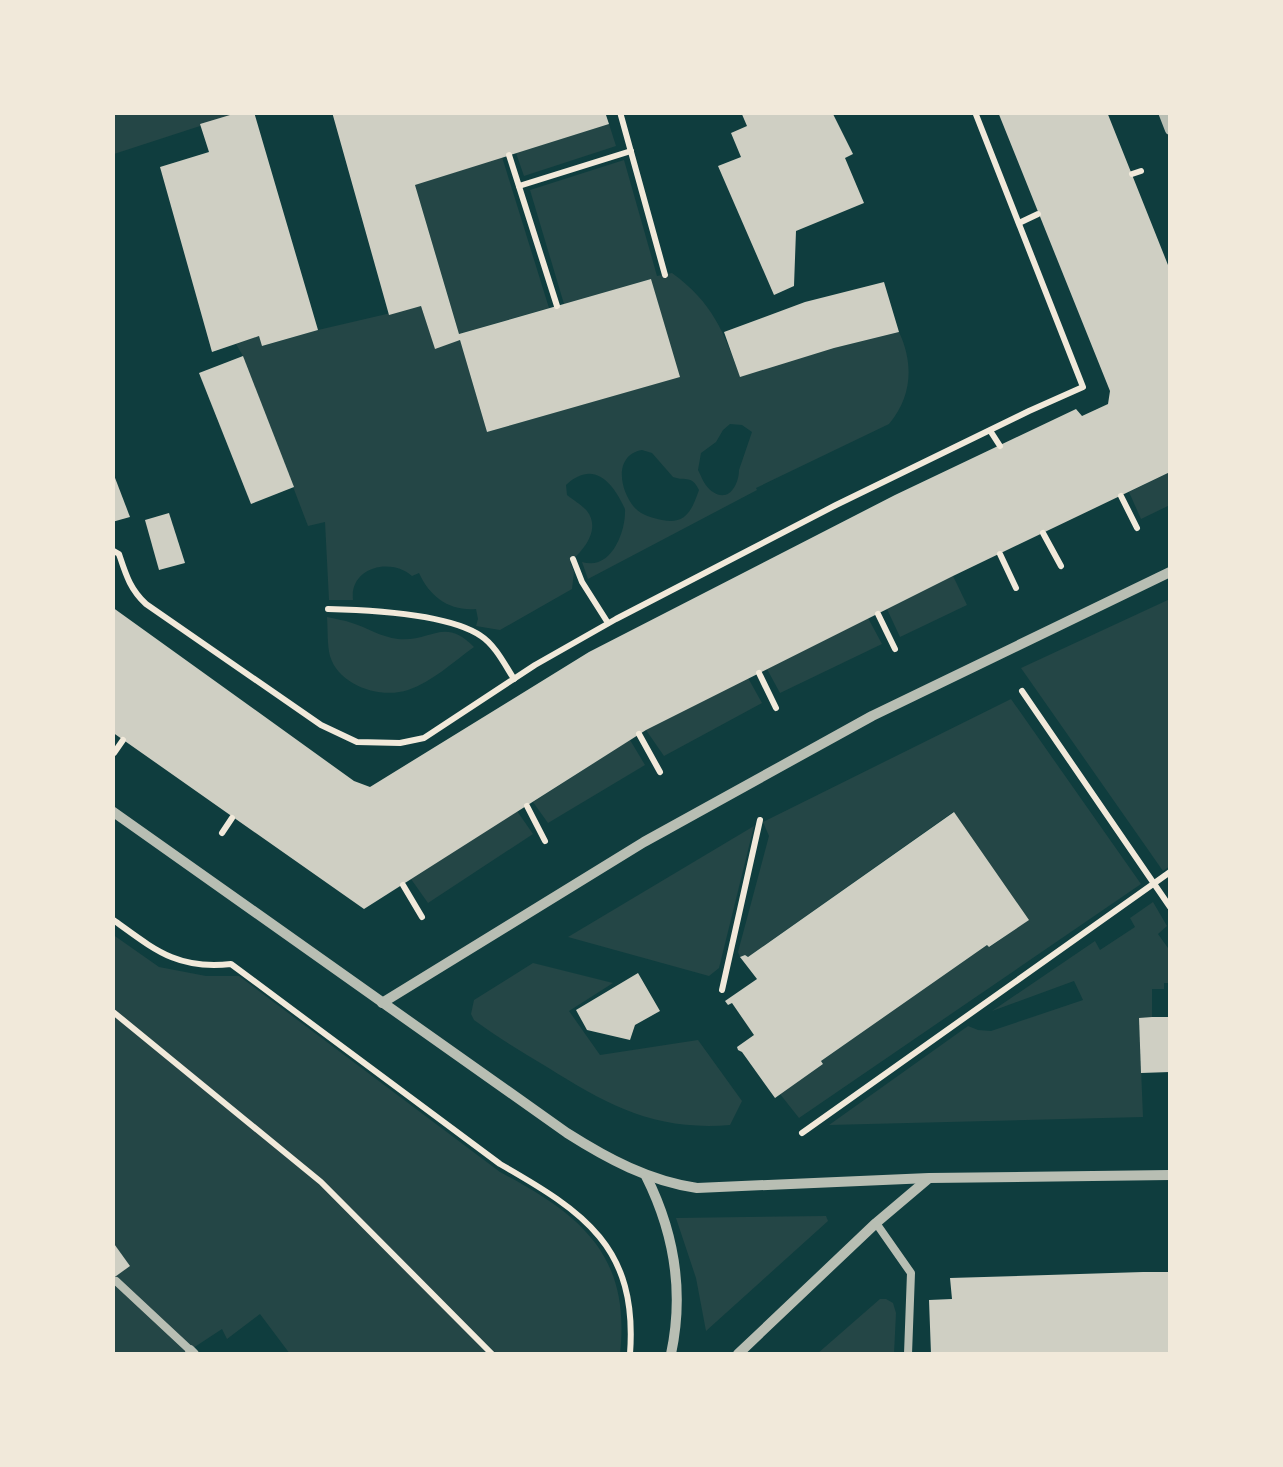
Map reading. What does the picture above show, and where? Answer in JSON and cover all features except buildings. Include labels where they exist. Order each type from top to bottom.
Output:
[{"type":"street","points":[[1164,112],[1170,130]]},
{"type":"street","points":[[382,1003],[644,842],[858,724],[1170,572]]},
{"type":"street","points":[[112,811],[567,1133],[592,1149],[671,1184],[697,1188],[930,1178],[1170,1176]]},
{"type":"street","points":[[646,1175],[665,1221],[675,1261],[676,1316],[671,1354]]},
{"type":"street","points":[[738,1354],[930,1178]]},
{"type":"lane","points":[[876,1224],[911,1273],[908,1354]]},
{"type":"lane","points":[[116,1281],[192,1352]]},
{"type":"path","points":[[620,112],[665,275]]},
{"type":"path","points":[[112,550],[119,554],[133,592],[146,604],[321,724],[358,742],[400,743],[424,738],[608,623],[836,505],[1084,387],[975,112]]},
{"type":"path","points":[[520,186],[631,151]]},
{"type":"path","points":[[509,155],[556,306]]},
{"type":"path","points":[[1132,174],[1141,171]]},
{"type":"path","points":[[1018,222],[1038,214]]},
{"type":"path","points":[[991,432],[1000,446]]},
{"type":"path","points":[[1121,496],[1137,528]]},
{"type":"path","points":[[1043,532],[1061,566]]},
{"type":"path","points":[[1000,554],[1016,588]]},
{"type":"path","points":[[573,559],[582,582],[608,623]]},
{"type":"path","points":[[328,609],[364,610],[461,626],[486,639],[514,680]]},
{"type":"path","points":[[878,614],[896,649]]},
{"type":"path","points":[[760,673],[776,708]]},
{"type":"path","points":[[1022,691],[1170,907]]},
{"type":"path","points":[[639,734],[660,772]]},
{"type":"path","points":[[114,753],[123,740]]},
{"type":"path","points":[[527,806],[545,841]]},
{"type":"path","points":[[722,990],[761,816]]},
{"type":"path","points":[[222,833],[232,818]]},
{"type":"path","points":[[802,1132],[1170,872]]},
{"type":"path","points":[[402,885],[422,917]]},
{"type":"path","points":[[112,919],[162,956],[199,964],[231,964],[500,1164],[580,1216],[608,1247],[623,1277],[628,1295],[630,1354]]},
{"type":"path","points":[[112,1011],[321,1182],[492,1354]]},
{"type":"shaded area","points":[[112,113],[240,113],[114,154]]},
{"type":"shaded area","points":[[609,124],[616,146],[524,176],[516,153]]},
{"type":"shaded area","points":[[502,157],[549,308],[459,334],[415,185]]},
{"type":"shaded area","points":[[624,160],[657,276],[672,273],[698,295],[722,332],[740,376],[899,332],[907,356],[908,380],[897,414],[889,424],[756,488],[588,579],[582,562],[601,561],[615,548],[625,509],[602,478],[585,474],[576,478],[566,485],[567,495],[587,511],[592,525],[585,545],[570,562],[574,572],[572,589],[500,630],[476,626],[476,609],[449,605],[429,589],[419,573],[412,576],[393,567],[364,573],[354,589],[353,600],[329,600],[325,522],[308,526],[236,344],[259,336],[263,346],[421,306],[435,348],[460,340],[487,432],[679,377],[651,279],[564,304],[530,190]],"holes":[[[730,424],[742,425],[752,432],[735,486],[728,494],[719,495],[708,488],[698,470],[701,453]],[[633,453],[652,453],[673,477],[691,480],[699,490],[682,518],[670,521],[651,517],[637,510],[629,500],[623,465]]]},
{"type":"shaded area","points":[[1170,472],[1170,505],[1141,519],[1129,492]]},
{"type":"shaded area","points":[[953,576],[967,605],[900,637],[887,609]]},
{"type":"shaded area","points":[[1170,599],[1170,866],[1163,871],[1021,668]]},
{"type":"shaded area","points":[[327,617],[398,639],[454,633],[474,647],[434,677],[408,690],[374,691],[352,682],[335,666],[329,651]]},
{"type":"shaded area","points":[[868,618],[882,644],[780,693],[767,669]]},
{"type":"shaded area","points":[[748,678],[762,703],[664,756],[646,730]]},
{"type":"shaded area","points":[[1011,699],[1141,884],[799,1118],[780,1094],[823,1064],[821,1061],[1028,920],[953,812],[748,957],[740,957],[738,952],[769,836],[763,822]]},
{"type":"shaded area","points":[[630,740],[645,765],[548,823],[533,802]]},
{"type":"shaded area","points":[[517,811],[533,834],[428,903],[411,879]]},
{"type":"shaded area","points":[[754,826],[719,968],[709,976],[568,937]]},
{"type":"shaded area","points":[[1153,902],[1167,926],[1158,934],[1170,947],[1170,983],[1164,983],[1164,989],[1152,989],[1152,1017],[1139,1019],[1143,1117],[829,1125],[968,1026],[991,1031],[1083,1000],[1074,981],[992,1011],[1095,941],[1100,950],[1135,927],[1130,918]]},
{"type":"shaded area","points":[[112,934],[159,967],[206,976],[239,976],[500,1172],[576,1222],[608,1264],[617,1290],[620,1354],[290,1354],[260,1314],[227,1339],[222,1329],[184,1354],[113,1354]]},
{"type":"shaded area","points":[[533,963],[613,983],[569,1011],[600,1055],[698,1040],[742,1101],[730,1125],[655,1120],[612,1104],[474,1020],[474,1000]]},
{"type":"shaded area","points":[[826,1216],[828,1221],[706,1331],[696,1278],[676,1218]]},
{"type":"shaded area","points":[[880,1299],[893,1303],[896,1313],[894,1354],[817,1354]]}]
